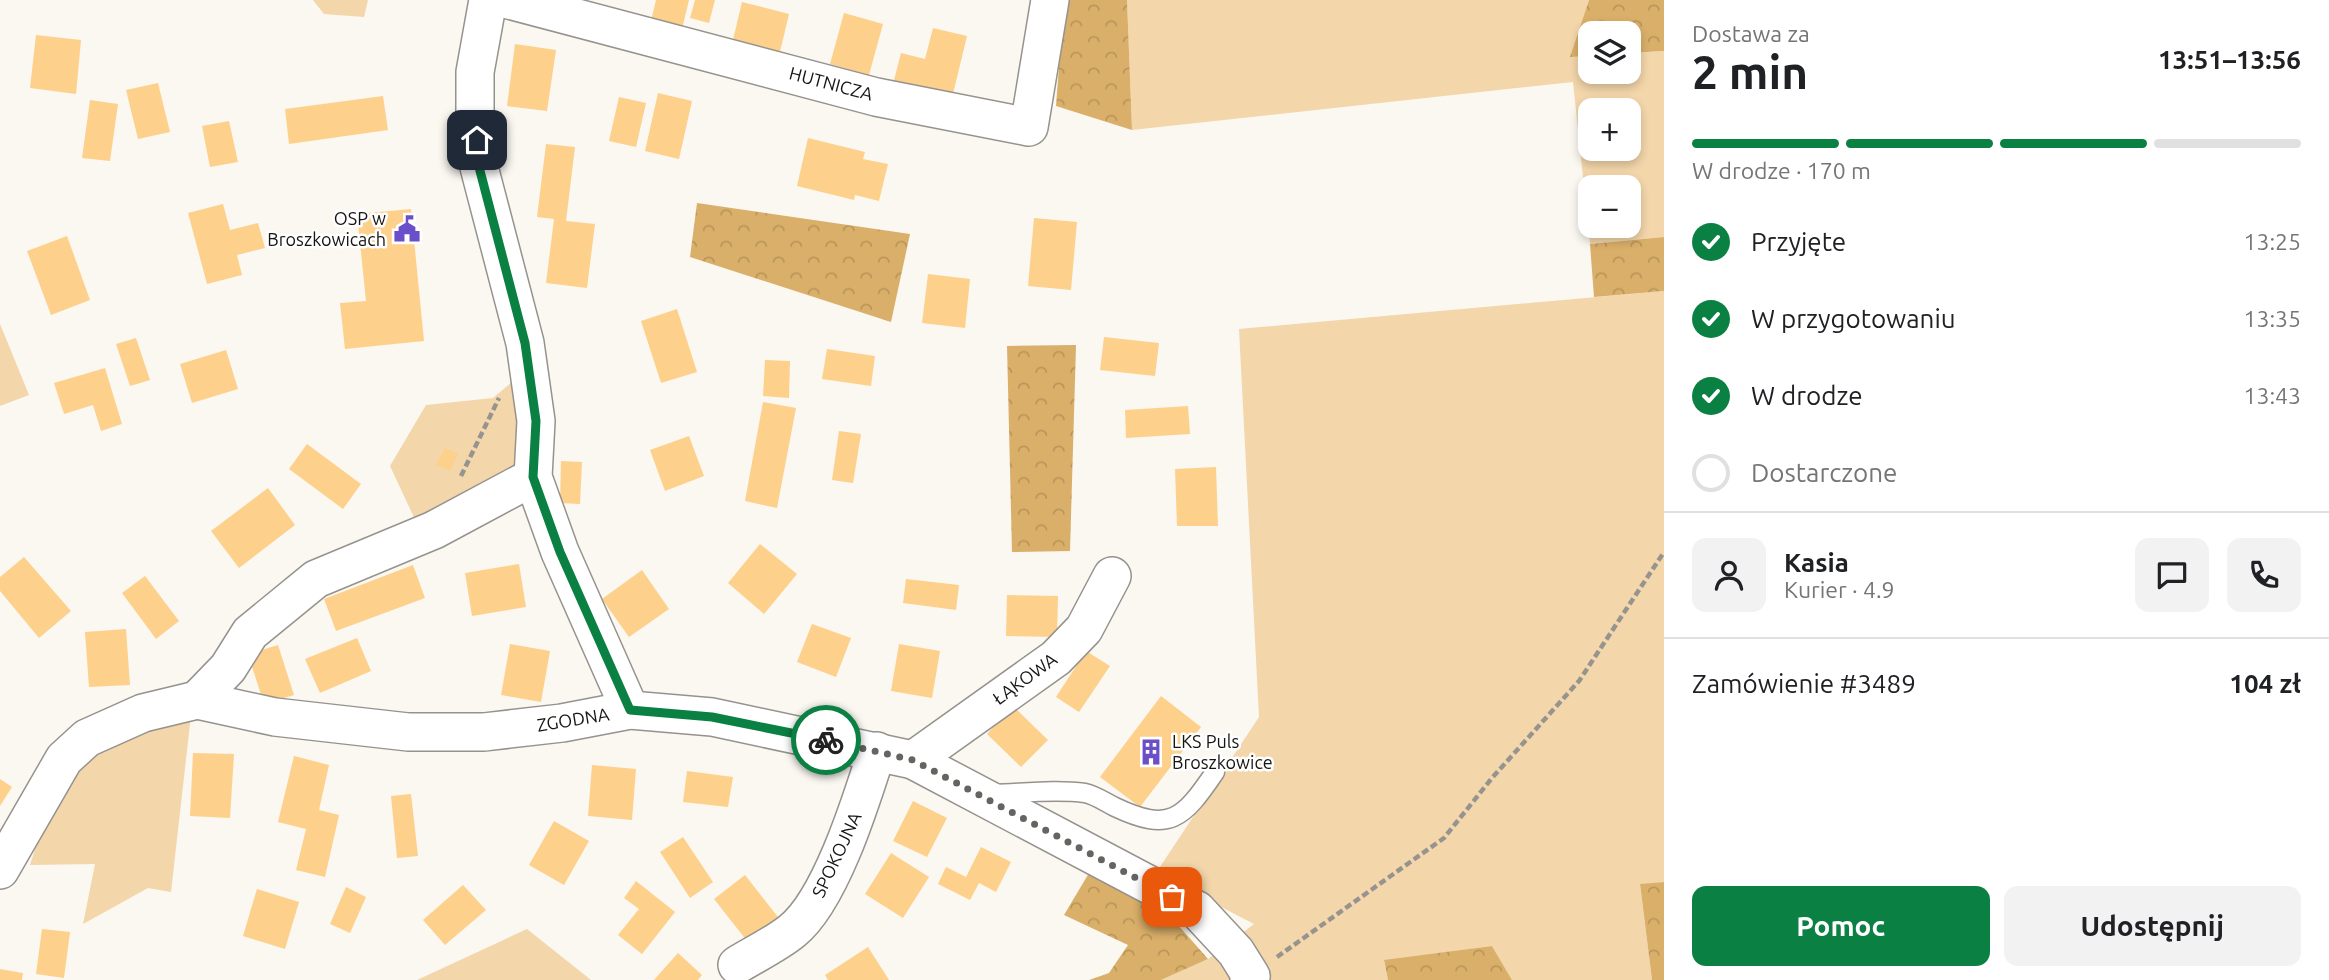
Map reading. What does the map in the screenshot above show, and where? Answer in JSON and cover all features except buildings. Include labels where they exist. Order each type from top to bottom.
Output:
[{"type":"street","points":[[488,0],[475,72],[479,167],[525,343],[536,421],[533,477],[560,552],[630,710]]},
{"type":"street","name":"HUTNICZA","points":[[509,0],[876,96],[1029,127],[1050,0]]},
{"type":"street","points":[[197,700],[228,668],[250,633],[316,579],[434,530],[533,477]]},
{"type":"street","name":"ŁĄKOWA","points":[[913,760],[1056,658],[1084,629],[1112,576]]},
{"type":"street","name":"ZGODNA","points":[[0,870],[64,760],[87,738],[144,713],[197,700],[275,716],[408,733],[484,732],[562,723],[630,710],[712,717],[913,760],[1197,910],[1236,952],[1250,978]]},
{"type":"street","name":"SPOKOJNA","points":[[737,965],[794,930],[819,898],[856,817],[877,751]]},
{"type":"lane","points":[[980,795],[1089,793],[1135,816],[1148,820],[1165,819],[1179,815],[1194,804],[1215,772]]},
{"type":"path","points":[[458,483],[503,390]]},
{"type":"path","points":[[1250,978],[1444,838],[1492,778],[1579,681],[1664,552]]},
{"type":"shaded area","points":[[313,0],[368,0],[364,17],[324,14]]},
{"type":"shaded area","points":[[1127,0],[1589,0],[1582,21],[1578,21],[1578,35],[1571,57],[1578,57],[1578,84],[1641,84],[1641,52],[1664,51],[1664,237],[1590,244],[1589,238],[1641,238],[1641,175],[1583,175],[1581,161],[1641,161],[1641,98],[1578,98],[1578,130],[1573,82],[1132,130]]},
{"type":"shaded area","points":[[1664,291],[1664,882],[1640,885],[1652,980],[1512,980],[1492,946],[1384,961],[1388,980],[1161,980],[1208,959],[1254,924],[1156,873],[1259,717],[1239,329]]},
{"type":"shaded area","points":[[0,324],[29,395],[0,406]]},
{"type":"shaded area","points":[[512,382],[524,417],[519,459],[498,486],[419,528],[390,466],[426,405],[493,398]]},
{"type":"shaded area","points":[[191,715],[171,892],[148,888],[83,924],[95,864],[30,865],[51,800],[78,756]]},
{"type":"shaded area","points":[[527,929],[591,980],[417,980]]},
{"type":"green space","points":[[1064,0],[1127,0],[1132,130],[1056,106]]},
{"type":"green space","points":[[1589,0],[1664,0],[1664,51],[1641,52],[1641,21],[1582,21]]},
{"type":"green space","points":[[1578,33],[1578,57],[1570,57]]},
{"type":"green space","points":[[697,203],[910,234],[891,322],[690,257]]},
{"type":"green space","points":[[1664,237],[1664,291],[1594,297],[1590,244]]},
{"type":"green space","points":[[1076,345],[1070,551],[1012,552],[1007,346]]},
{"type":"green space","points":[[1089,873],[1171,917],[1208,959],[1161,980],[1089,980],[1109,973],[1128,945],[1064,915]]},
{"type":"green space","points":[[1664,882],[1664,980],[1652,980],[1640,884]]},
{"type":"green space","points":[[1492,946],[1512,980],[1388,980],[1384,960]]},
{"type":"way so far","points":[[826,740],[913,760],[1172,897]]},
{"type":"place","name":"OSP w Broszkowicach","points":[[407,229]]},
{"type":"place","name":"LKS Puls Broszkowice","points":[[1151,752]]},
{"type":"route","points":[[477,140],[479,167],[525,343],[536,421],[533,477],[560,552],[630,710],[712,717],[826,740]]}]
